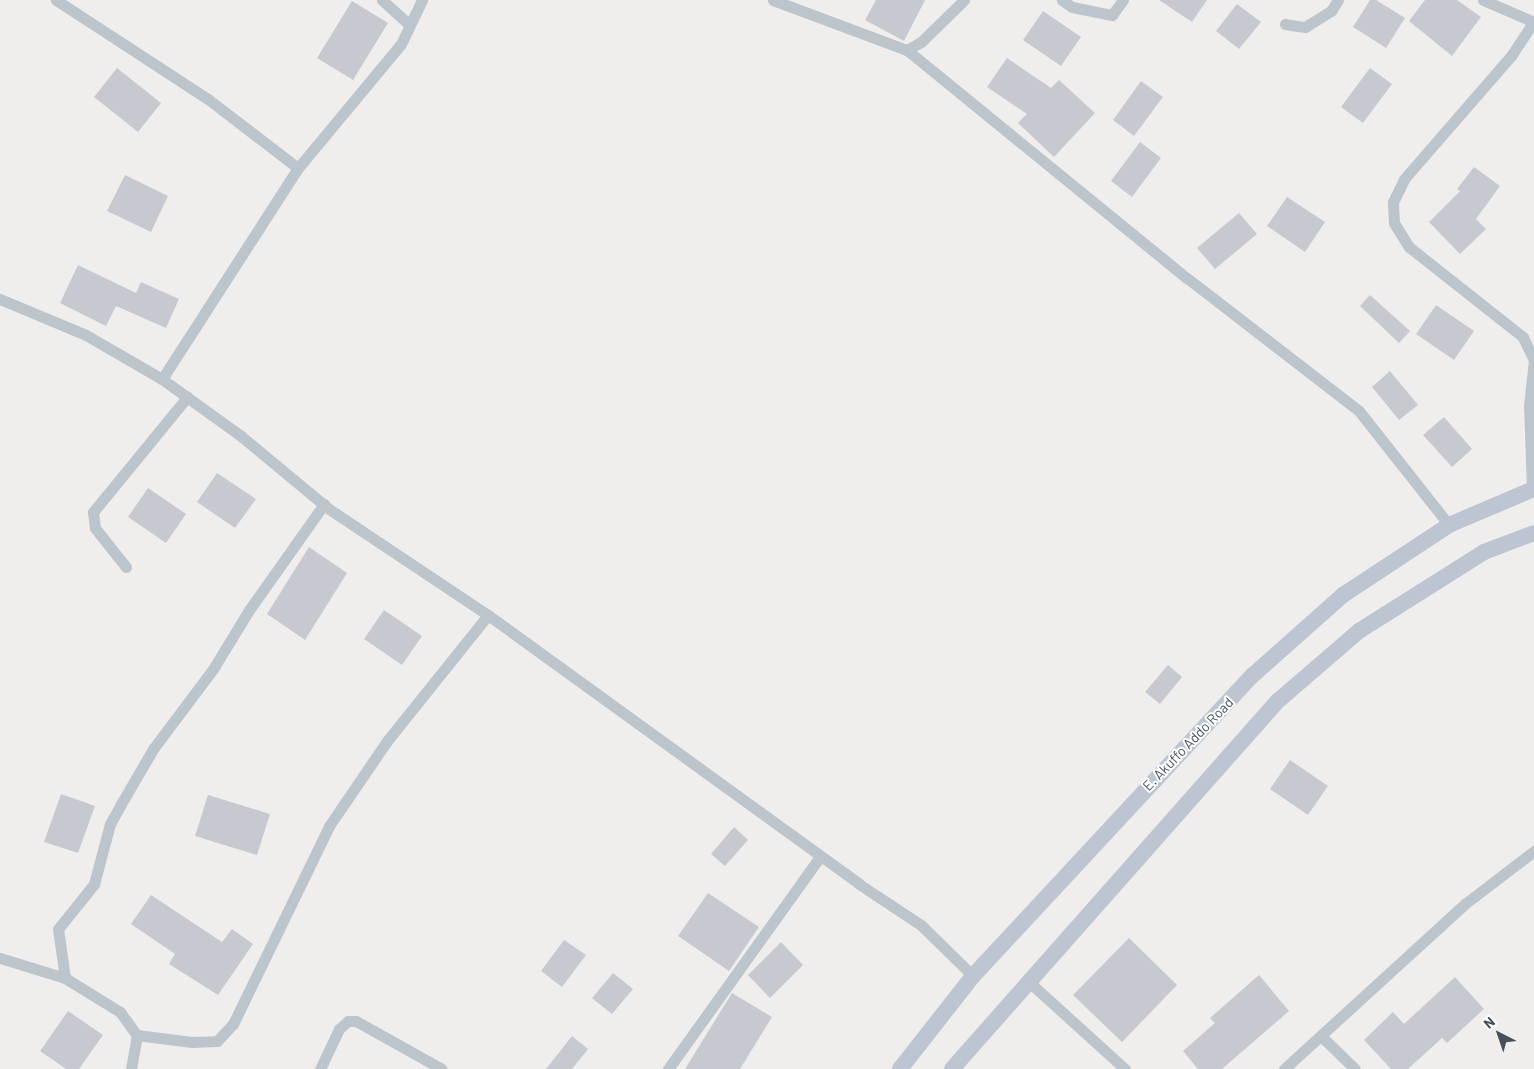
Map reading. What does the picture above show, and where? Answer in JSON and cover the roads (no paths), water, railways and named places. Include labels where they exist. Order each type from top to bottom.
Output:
[{"type":"main road","name":"E. Akuffo Addo Road","points":[[900,1069],[973,976],[1253,675],[1343,595],[1449,525],[1533,489]]},
{"type":"main road","points":[[952,1069],[1279,700],[1359,631],[1484,552],[1534,533]]},
{"type":"street","points":[[56,0],[208,99],[298,168]]},
{"type":"street","points":[[382,0],[409,24]]},
{"type":"street","points":[[162,379],[298,168],[379,73],[401,44],[422,0]]},
{"type":"street","points":[[773,0],[907,50],[1187,278],[1359,411],[1449,525]]},
{"type":"street","points":[[907,50],[921,42],[964,0]]},
{"type":"street","points":[[1062,0],[1072,7],[1112,15],[1123,0]]},
{"type":"street","points":[[1285,24],[1305,27],[1331,11],[1338,0]]},
{"type":"street","points":[[1483,0],[1534,21],[1511,56],[1404,179],[1393,202],[1394,223],[1409,247],[1523,337],[1534,360],[1529,406],[1533,489]]},
{"type":"street","points":[[0,299],[86,335],[162,379],[324,504],[488,615],[820,857],[921,925],[973,976]]},
{"type":"street","points":[[126,567],[95,528],[93,512],[187,397]]},
{"type":"street","points":[[65,978],[58,929],[94,884],[110,824],[153,749],[213,669],[249,610],[324,504]]},
{"type":"street","points":[[0,958],[65,978],[120,1012],[137,1035],[192,1042],[216,1041],[234,1024],[329,826],[387,741],[488,615]]},
{"type":"street","points":[[1284,1069],[1466,903],[1534,851]]},
{"type":"street","points":[[668,1069],[820,857]]},
{"type":"street","points":[[1028,981],[1125,1069]]},
{"type":"street","points":[[320,1069],[340,1029],[348,1021],[356,1021],[442,1069]]},
{"type":"street","points":[[131,1069],[137,1035]]},
{"type":"street","points":[[1322,1036],[1355,1069]]}]
